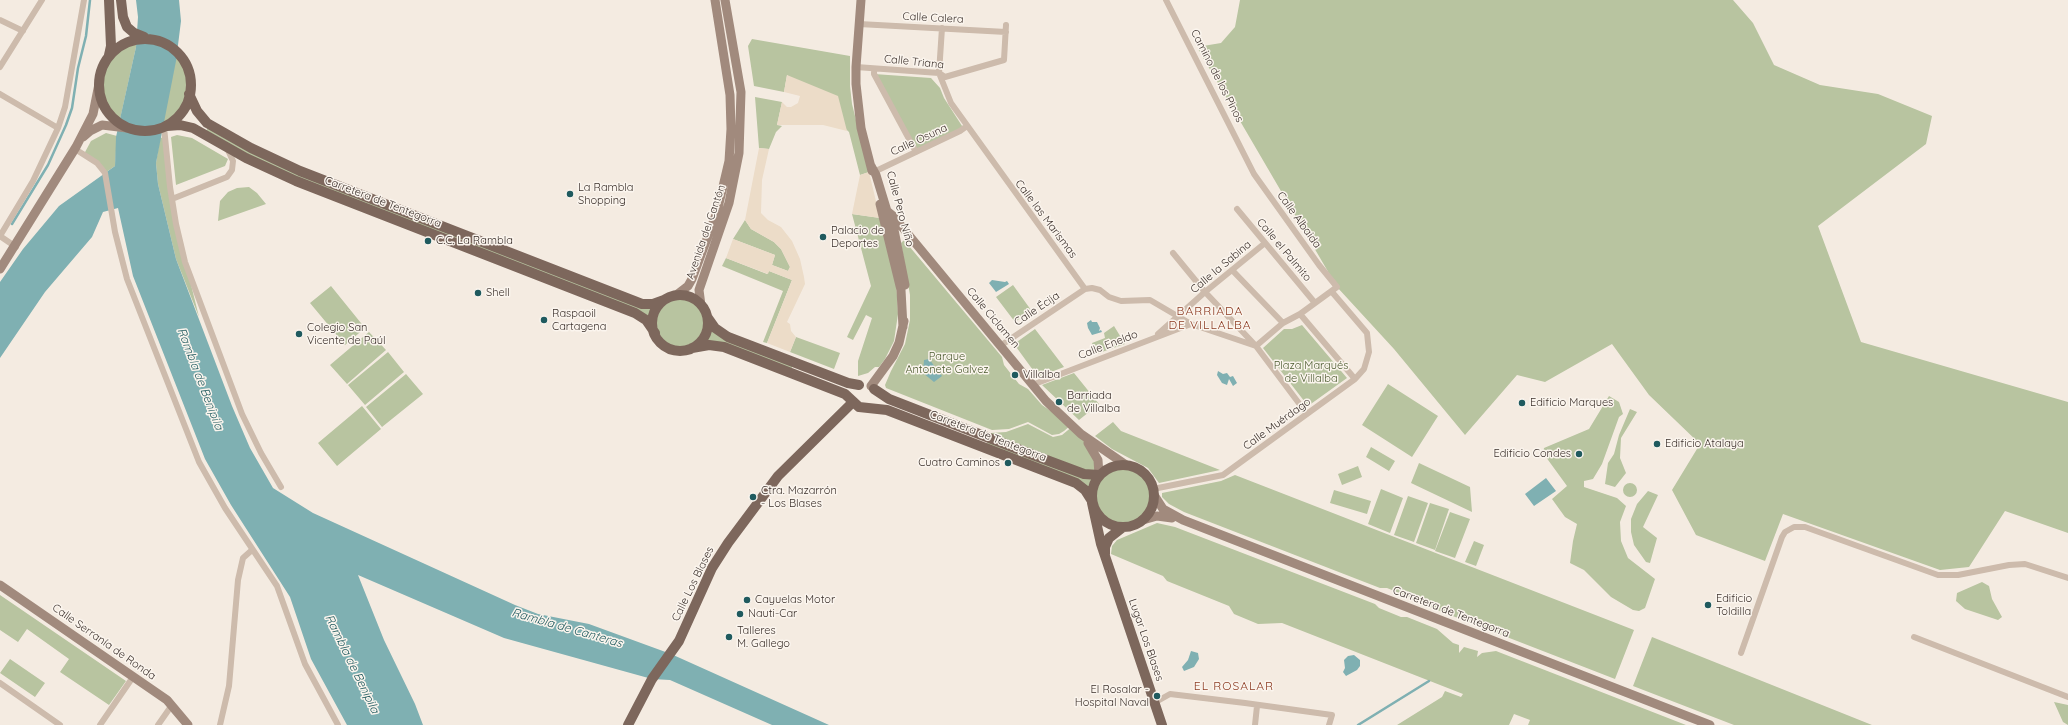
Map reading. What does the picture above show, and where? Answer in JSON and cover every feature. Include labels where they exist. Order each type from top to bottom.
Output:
[{"type":"main road","points":[[0,269],[16,247],[76,148],[94,114],[101,70],[108,57],[111,46],[109,0]]},
{"type":"main road","points":[[76,148],[87,134],[105,124],[121,126],[144,132],[164,127],[176,119],[183,110],[189,94],[191,83],[189,70],[177,52],[165,42],[140,37],[130,31],[125,24],[121,0]]},
{"type":"main road","name":"Avenida del Cantón","points":[[675,296],[688,286],[692,279],[717,212],[729,161],[731,129],[730,98],[715,0]]},
{"type":"main road","name":"Avenida del Cantón","points":[[701,305],[699,290],[730,203],[739,153],[741,92],[725,0]]},
{"type":"main road","name":"Calle Pero Niño","points":[[861,0],[856,67],[858,100],[862,128],[874,168],[898,278],[902,302],[903,326]]},
{"type":"main road","points":[[108,57],[118,47],[140,37]]},
{"type":"main road","points":[[99,84],[101,99],[105,109],[121,126]]},
{"type":"main road","name":"Carretera de Tentegorra","points":[[189,94],[197,112],[210,125],[251,148],[300,171],[642,304],[653,304],[664,300]]},
{"type":"main road","name":"Carretera de Tentegorra","points":[[164,127],[180,125],[193,128],[226,147],[296,181],[635,313],[646,320],[655,333]]},
{"type":"main road","points":[[874,168],[887,211],[891,214]]},
{"type":"main road","name":"Calle Pero Niño","points":[[873,388],[893,356],[903,326],[906,295],[891,214]]},
{"type":"main road","name":"Calle Ciclamen","points":[[891,214],[1046,401],[1081,434],[1126,465]]},
{"type":"main road","points":[[897,243],[902,236],[910,236]]},
{"type":"main road","points":[[675,296],[691,297],[701,305],[713,326],[721,334],[848,383],[859,385],[865,384],[873,388],[876,396],[875,401],[868,408],[859,407],[845,394],[724,347],[709,345],[681,351],[670,349],[661,342],[655,333],[653,326],[654,315],[664,300],[675,296]]},
{"type":"main road","points":[[692,348],[699,344],[706,335],[708,327],[707,316]]},
{"type":"main road","points":[[853,402],[853,391],[859,385]]},
{"type":"main road","name":"Carretera de Tentegorra","points":[[873,388],[889,399],[1033,455],[1084,474],[1099,475]]},
{"type":"main road","name":"Calle Los Blases","points":[[628,725],[652,679],[679,641],[712,568],[759,499],[778,476],[853,402]]},
{"type":"main road","name":"Carretera de Tentegorra","points":[[868,408],[887,410],[1076,484],[1085,490],[1092,502]]},
{"type":"main road","name":"Calle Ciclamen","points":[[1081,434],[1096,455],[1099,475]]},
{"type":"main road","points":[[1126,465],[1136,467],[1150,480],[1154,492],[1151,509],[1143,520],[1133,526],[1112,526],[1103,521],[1096,513],[1092,502],[1092,487],[1099,475],[1110,467],[1126,465]]},
{"type":"main road","name":"Carretera de Tentegorra","points":[[1154,492],[1163,508],[1183,520]]},
{"type":"main road","name":"Lugar Los Blases","points":[[1092,502],[1094,520],[1107,564],[1162,725]]},
{"type":"main road","name":"Carretera de Tentegorra","points":[[1143,520],[1161,515],[1183,520],[1710,725]]},
{"type":"main road","name":"Lugar Los Blases","points":[[1107,564],[1104,552],[1106,543],[1112,535],[1123,527]]},
{"type":"main road","name":"Calle Serranía de Ronda","points":[[0,585],[172,705],[188,725]]},
{"type":"street","points":[[0,67],[42,0]]},
{"type":"street","points":[[16,247],[0,236],[33,181],[58,128],[65,107],[84,0]]},
{"type":"street","name":"Camino de los Pinos","points":[[1166,0],[1249,161]]},
{"type":"street","points":[[0,20],[23,31]]},
{"type":"street","name":"Calle Calera","points":[[859,24],[942,28],[1006,28]]},
{"type":"street","points":[[939,73],[942,28]]},
{"type":"street","name":"Calle Triana","points":[[856,67],[939,73],[945,77],[1004,60],[1006,28]]},
{"type":"street","points":[[874,69],[874,74],[916,152]]},
{"type":"street","name":"Calle las Marismas","points":[[939,73],[951,103],[1085,289]]},
{"type":"street","points":[[0,94],[58,128]]},
{"type":"street","name":"Calle Osuna","points":[[874,168],[916,152],[967,126]]},
{"type":"street","points":[[164,127],[172,199],[185,262],[239,406],[261,453],[281,487]]},
{"type":"street","points":[[172,199],[227,177],[232,170],[233,161],[226,147]]},
{"type":"street","points":[[76,148],[97,163],[105,173],[111,210],[127,279],[197,456],[225,508],[277,586],[305,664],[338,725]]},
{"type":"street","name":"Calle Albaida","points":[[1249,161],[1259,182],[1335,290]]},
{"type":"street","name":"Calle el Palmito","points":[[1237,210],[1315,303]]},
{"type":"street","name":"Calle la Sabina","points":[[1154,338],[1178,318],[1205,292],[1265,243]]},
{"type":"street","points":[[1173,253],[1205,292],[1256,346],[1307,414]]},
{"type":"street","points":[[1232,270],[1283,323]]},
{"type":"street","points":[[1085,289],[1092,288],[1100,290],[1109,297],[1121,301],[1150,300],[1178,318],[1191,324],[1256,346]]},
{"type":"street","name":"Calle Écija","points":[[1000,346],[1085,289]]},
{"type":"street","points":[[1256,346],[1283,323],[1300,314],[1335,290]]},
{"type":"street","name":"Calle Muérdago","points":[[1154,492],[1223,475],[1355,379],[1364,369],[1369,352],[1366,333],[1335,290]]},
{"type":"street","points":[[1300,314],[1355,379]]},
{"type":"street","name":"Calle Eneldo","points":[[1032,385],[1191,324]]},
{"type":"street","points":[[1740,653],[1782,537],[1785,532],[1794,527],[1805,527],[1938,575],[1958,575],[2009,565],[2025,564],[2068,578]]},
{"type":"street","points":[[220,725],[229,686],[238,580],[243,558],[252,550]]},
{"type":"street","points":[[1914,637],[2068,697]]},
{"type":"street","points":[[100,725],[133,677]]},
{"type":"street","points":[[0,683],[60,725]]},
{"type":"street","points":[[1154,703],[1170,694],[1332,715],[1329,725]]},
{"type":"street","points":[[158,725],[172,705]]},
{"type":"street","points":[[1255,725],[1257,706]]},
{"type":"green space","points":[[1240,0],[1733,0],[1753,23],[1774,65],[1820,85],[1878,94],[1932,116],[1926,144],[1818,226],[1861,342],[2068,402],[2068,533],[2005,511],[1969,567],[1940,570],[1783,514],[1765,561],[1696,535],[1672,490],[1700,444],[1649,395],[1612,344],[1545,382],[1517,375],[1465,435],[1394,349],[1337,287],[1198,49],[1203,46],[1221,43],[1235,27]]},
{"type":"green space","points":[[137,39],[119,124],[108,113],[101,99],[100,75],[111,53],[122,44]]},
{"type":"green space","points":[[752,39],[850,56],[850,86],[852,104],[869,172],[860,175],[849,132],[787,75],[784,92],[754,86],[748,46]]},
{"type":"green space","points":[[177,52],[189,70],[191,83],[189,94],[180,114],[172,122],[162,128]]},
{"type":"green space","points":[[874,74],[931,78],[940,88],[944,98],[964,129],[916,152]]},
{"type":"green space","points":[[755,97],[782,102],[777,125],[782,126],[776,132],[769,149],[759,148]]},
{"type":"green space","points":[[210,125],[251,148],[642,304],[664,300],[673,296],[691,297],[701,305],[711,324],[794,362],[790,373],[724,347],[698,347],[681,351],[670,349],[659,340],[649,323],[296,181],[204,134]]},
{"type":"green space","points":[[106,133],[117,136],[115,166],[105,173],[84,154],[91,141]]},
{"type":"green space","points":[[177,135],[192,138],[228,159],[225,166],[176,185],[171,137]]},
{"type":"green space","points":[[165,137],[176,224],[199,317],[176,259],[158,184],[156,163],[160,138]]},
{"type":"green space","points":[[249,187],[257,193],[266,204],[218,221],[220,201],[228,192],[237,188]]},
{"type":"green space","points":[[852,214],[880,218],[896,278],[898,314],[894,341],[885,359],[879,367],[875,367],[868,373],[858,376],[858,361],[872,318],[866,315],[853,340],[847,337],[871,286]]},
{"type":"green space","points":[[745,220],[751,229],[774,242],[781,249],[790,267],[788,271],[772,265],[775,255],[733,239]]},
{"type":"green space","name":"Parque Antonete Galvez","points":[[904,240],[1002,357],[1004,365],[1019,384],[1028,389],[1042,405],[1071,425],[1059,434],[1052,435],[1028,422],[1009,429],[992,430],[886,388],[885,385],[891,371],[905,344],[910,320],[910,295],[901,243]]},
{"type":"green space","points":[[726,258],[767,274],[769,271],[792,280],[767,343],[763,342],[783,291],[722,266]]},
{"type":"green space","points":[[1013,285],[1031,310],[1015,322],[996,297]]},
{"type":"green space","points":[[331,286],[365,328],[345,345],[310,303]]},
{"type":"green space","name":"Plaza Marqués de Villalba","points":[[1302,325],[1347,378],[1308,406],[1263,348],[1284,329],[1292,329]]},
{"type":"green space","points":[[1114,326],[1125,344],[1096,354],[1092,343],[1105,338],[1104,333]]},
{"type":"green space","points":[[1035,329],[1064,367],[1038,377],[1014,344]]},
{"type":"green space","points":[[369,332],[386,350],[347,384],[330,365]]},
{"type":"green space","points":[[796,337],[840,353],[834,369],[790,352]]},
{"type":"green space","points":[[388,352],[404,372],[365,405],[348,385]]},
{"type":"green space","points":[[1074,373],[1099,404],[1079,420],[1042,385]]},
{"type":"green space","points":[[406,374],[423,394],[382,427],[366,407]]},
{"type":"green space","points":[[1388,384],[1438,416],[1412,457],[1362,425]]},
{"type":"green space","points":[[1609,396],[1619,402],[1623,414],[1619,417],[1602,464],[1593,479],[1584,481],[1584,487],[1617,498],[1626,506],[1620,522],[1621,541],[1628,558],[1655,579],[1645,608],[1639,611],[1633,610],[1611,597],[1584,570],[1570,563],[1577,524],[1565,517],[1552,499],[1567,486],[1543,453],[1544,448],[1589,429]]},
{"type":"green space","points":[[362,406],[381,429],[337,466],[318,443]]},
{"type":"green space","points":[[1630,409],[1637,412],[1621,438],[1620,458],[1626,473],[1615,487],[1605,484],[1608,463],[1614,454],[1619,435]]},
{"type":"green space","points":[[1113,422],[1121,431],[1220,470],[1159,483],[1148,468],[1112,449],[1095,436]]},
{"type":"green space","points":[[1028,424],[1053,437],[1062,435],[1073,426],[1089,443],[1099,475],[1107,469],[1118,465],[1131,466],[1140,470],[1150,480],[1153,489],[1154,500],[1149,513],[1133,525],[1123,527],[1112,526],[1099,517],[1087,492],[985,448],[991,433],[1006,432]]},
{"type":"green space","points":[[1371,447],[1395,461],[1389,471],[1366,457]]},
{"type":"green space","points":[[1419,463],[1470,487],[1472,512],[1411,483]]},
{"type":"green space","points":[[1358,466],[1362,477],[1342,485],[1338,474]]},
{"type":"green space","points":[[1235,475],[1634,630],[1615,679],[1414,601],[1409,597],[1387,588],[1380,588],[1184,512],[1169,504],[1162,497],[1162,493],[1221,481]]},
{"type":"green space","points":[[1627,483],[1633,483],[1637,487],[1637,493],[1633,497],[1627,497],[1623,493],[1623,487]]},
{"type":"green space","points":[[1381,489],[1403,498],[1390,533],[1368,524]]},
{"type":"green space","points":[[1334,490],[1371,501],[1367,514],[1330,503]]},
{"type":"green space","points":[[1648,491],[1658,495],[1643,527],[1657,538],[1650,563],[1646,562],[1634,545],[1631,532],[1631,519],[1637,504]]},
{"type":"green space","points":[[1408,496],[1428,503],[1414,542],[1394,535]]},
{"type":"green space","points":[[1430,503],[1449,509],[1435,550],[1416,543]]},
{"type":"green space","points":[[1450,512],[1470,519],[1455,558],[1435,551]]},
{"type":"green space","points":[[1157,523],[1175,527],[1375,604],[1379,608],[1401,617],[1407,617],[1437,629],[1453,643],[1459,645],[1459,653],[1464,647],[1478,651],[1477,657],[1482,653],[1496,651],[1686,725],[1528,725],[1530,720],[1514,714],[1509,725],[1397,725],[1442,697],[1445,691],[1461,697],[1463,694],[1282,623],[1258,624],[1234,614],[1229,606],[1167,581],[1163,576],[1111,554],[1112,546],[1117,540]]},
{"type":"green space","points":[[1474,541],[1484,545],[1476,566],[1465,562]]},
{"type":"green space","points":[[1982,582],[1989,586],[1992,599],[2002,617],[1998,620],[1965,609],[1956,601],[1957,593]]},
{"type":"green space","points":[[0,595],[126,681],[109,705],[60,672],[69,659],[27,629],[18,642],[0,630]]},
{"type":"green space","points":[[1652,637],[1872,725],[1734,725],[1633,686]]},
{"type":"green space","points":[[10,659],[45,683],[35,697],[0,673]]},
{"type":"green space","points":[[2054,702],[2068,705],[2068,725],[2063,722]]},
{"type":"shaded area","points":[[787,75],[838,96],[847,131],[823,125],[777,125],[782,102],[787,107],[791,107],[798,103],[800,96],[784,92]]},
{"type":"shaded area","points":[[759,148],[769,149],[762,180],[761,213],[768,220],[781,227],[792,241],[800,259],[804,277],[805,284],[787,322],[790,324],[791,331],[796,337],[790,352],[767,343],[792,280],[769,271],[768,274],[726,258],[733,239],[775,255],[772,265],[788,271],[790,267],[781,249],[774,242],[751,229],[745,220]]},
{"type":"shaded area","points":[[869,172],[880,218],[852,214],[860,175]]},
{"type":"water","points":[[136,0],[179,0],[181,21],[176,61],[156,163],[158,184],[176,259],[232,406],[250,448],[273,488],[313,513],[515,605],[538,614],[589,624],[671,654],[829,725],[772,725],[670,680],[652,679],[504,638],[358,575],[384,640],[415,704],[423,725],[347,725],[311,659],[290,597],[231,505],[205,459],[133,276],[118,208],[103,212],[92,237],[45,292],[0,358],[0,282],[23,249],[59,206],[115,166],[116,137],[136,47],[138,17]]},
{"type":"water","points":[[992,280],[1007,281],[1009,284],[996,292],[989,283]]},
{"type":"water","points":[[1091,320],[1092,322],[1097,322],[1100,328],[1099,331],[1101,330],[1102,332],[1092,335],[1087,323]]},
{"type":"water","points":[[929,359],[942,376],[934,382],[923,373],[924,360]]},
{"type":"water","points":[[1218,371],[1223,374],[1227,373],[1230,377],[1233,376],[1237,383],[1233,386],[1229,379],[1227,385],[1222,383],[1217,375]]},
{"type":"water","points":[[1546,478],[1556,491],[1534,506],[1525,494]]},
{"type":"water","points":[[1191,651],[1198,653],[1199,659],[1194,667],[1184,671],[1182,667],[1188,660]]},
{"type":"water","points":[[1354,655],[1360,660],[1360,666],[1357,670],[1346,676],[1343,672],[1345,668],[1344,660],[1348,656]]},
{"type":"waterway","points":[[12,224],[48,165],[72,108],[78,68],[86,36],[90,0]]},
{"type":"waterway","points":[[1358,725],[1429,681]]},
{"type":"place","name":"La Rambla Shopping","points":[[570,194]]},
{"type":"place","name":"Palacio de Deportes","points":[[823,237]]},
{"type":"place","name":"C.C. La Rambla","points":[[428,241]]},
{"type":"place","name":"Shell","points":[[478,293]]},
{"type":"place","name":"Raspaoil Cartagena","points":[[544,320]]},
{"type":"place","name":"Colegio San Vicente de Paúl","points":[[299,334]]},
{"type":"place","name":"Villalba","points":[[1015,375]]},
{"type":"place","name":"Barriada de Villalba","points":[[1059,402]]},
{"type":"place","name":"Edificio Marques","points":[[1522,403]]},
{"type":"place","name":"Edificio Atalaya","points":[[1657,444]]},
{"type":"place","name":"Edificio Condes","points":[[1579,454]]},
{"type":"place","name":"Cuatro Caminos","points":[[1008,463]]},
{"type":"place","name":"Ctra. Mazarrón - Los Blases","points":[[753,497]]},
{"type":"place","name":"Cayuelas Motor","points":[[747,600]]},
{"type":"place","name":"Edificio Toldilla","points":[[1708,605]]},
{"type":"place","name":"Nauti-Car","points":[[740,614]]},
{"type":"place","name":"Talleres M. Gallego","points":[[729,637]]},
{"type":"place","name":"El Rosalar - Hospital Naval","points":[[1157,696]]},
{"type":"district","name":"BARRIADA DE VILLALBA","points":[[1210,318]]},
{"type":"district","name":"EL ROSALAR","points":[[1234,686]]},
{"type":"water label","name":"Rambla de Benipila","points":[[200,379]]},
{"type":"water label","name":"Rambla de Canteras","points":[[567,628]]},
{"type":"water label","name":"Rambla de Benipila","points":[[352,664]]}]
